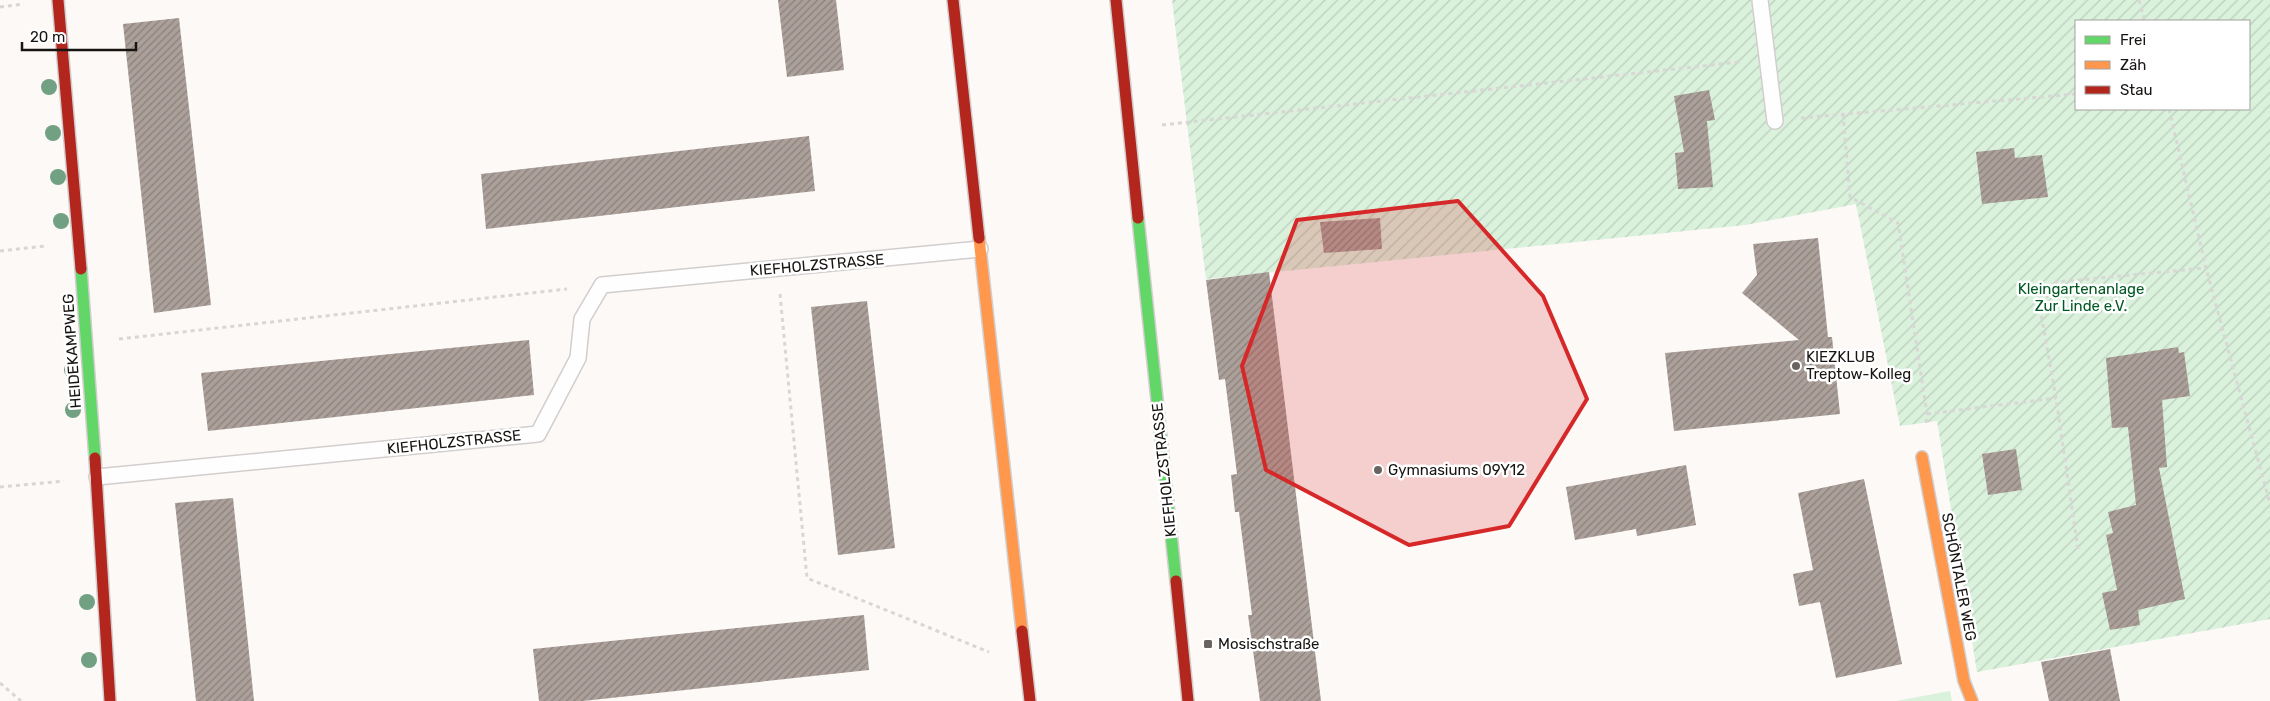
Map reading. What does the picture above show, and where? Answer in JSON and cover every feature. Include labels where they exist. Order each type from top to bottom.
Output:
[{"type":"street","name":"HEIDEKAMPWEG","points":[[58,0],[80,242],[97,477],[110,701]]},
{"type":"street","points":[[953,0],[1030,701]]},
{"type":"street","name":"KIEFHOLZSTRASSE","points":[[1116,0],[1188,701]]},
{"type":"street","name":"SCHÖNTALER WEG","points":[[1922,457],[1964,681],[1972,701]]},
{"type":"lane","points":[[1760,0],[1776,121]]},
{"type":"lane","name":"KIEFHOLZSTRASSE","points":[[97,477],[538,434],[578,358],[582,319],[602,285],[980,249]]},
{"type":"path","points":[[2138,0],[2145,20]]},
{"type":"path","points":[[1161,126],[1768,58]]},
{"type":"path","points":[[1776,121],[2075,94]]},
{"type":"path","points":[[2170,110],[2206,268],[2270,504]]},
{"type":"path","points":[[1843,114],[1850,198],[1898,223],[1927,414],[1922,457]]},
{"type":"path","points":[[0,251],[80,242]]},
{"type":"path","points":[[2078,550],[2056,398],[2040,308],[2056,282],[2206,268]]},
{"type":"path","points":[[778,269],[807,578],[989,652]]},
{"type":"path","points":[[86,343],[602,285]]},
{"type":"path","points":[[1927,414],[2056,398]]},
{"type":"path","points":[[0,488],[97,477]]},
{"type":"path","points":[[0,683],[21,701]]},
{"type":"highlighted area","points":[[1458,201],[1543,296],[1587,399],[1509,526],[1409,545],[1266,470],[1242,366],[1297,220]]},
{"type":"green space","name":"Kleingartenanlage Zur Linde e.V.","points":[[1172,0],[2270,0],[2270,619],[1977,672],[1937,421],[1900,426],[1856,204],[1745,225],[1206,279]]},
{"type":"green space","points":[[1950,691],[1952,701],[1896,701]]},
{"type":"building","points":[[778,0],[836,0],[844,70],[787,77]]},
{"type":"building","points":[[179,18],[211,305],[154,313],[123,24]]},
{"type":"building","points":[[1709,90],[1715,120],[1707,121],[1713,187],[1678,189],[1675,153],[1684,152],[1674,96]]},
{"type":"building","points":[[809,136],[815,191],[486,229],[481,174]]},
{"type":"building","points":[[2014,148],[2015,158],[2042,155],[2048,197],[1982,204],[1976,152]]},
{"type":"building","points":[[1380,218],[1382,249],[1324,253],[1320,222]]},
{"type":"building","points":[[1818,238],[1828,337],[1832,337],[1840,414],[1674,431],[1665,353],[1799,340],[1742,293],[1757,275],[1753,244]]},
{"type":"building","points":[[1269,272],[1321,701],[1260,701],[1248,615],[1252,615],[1239,512],[1235,512],[1231,475],[1237,474],[1225,379],[1219,380],[1206,280]]},
{"type":"building","points":[[867,301],[895,548],[838,555],[811,307]]},
{"type":"building","points":[[529,340],[534,395],[208,431],[201,373]]},
{"type":"building","points":[[2178,347],[2179,353],[2184,352],[2190,396],[2162,400],[2167,467],[2159,468],[2185,599],[2138,610],[2140,625],[2110,630],[2102,593],[2117,590],[2106,535],[2113,533],[2108,512],[2136,505],[2128,427],[2112,428],[2106,358]]},
{"type":"building","points":[[2016,449],[2022,490],[1988,495],[1982,454]]},
{"type":"building","points":[[1686,465],[1696,525],[1637,536],[1636,529],[1575,540],[1566,487]]},
{"type":"building","points":[[1864,479],[1902,664],[1836,678],[1820,602],[1799,606],[1793,574],[1813,570],[1798,493]]},
{"type":"building","points":[[233,498],[254,701],[196,701],[175,503]]},
{"type":"building","points":[[864,615],[869,670],[583,701],[539,701],[533,649]]},
{"type":"building","points":[[2110,649],[2120,701],[2049,701],[2041,662]]},
{"type":"traffic: fast","points":[[1138,218],[1176,581]]},
{"type":"traffic: fast","points":[[81,269],[95,458]]},
{"type":"traffic: slow","points":[[979,238],[1022,631]]},
{"type":"traffic: slow","points":[[1922,457],[1964,681],[1972,701]]},
{"type":"traffic: jam","points":[[58,0],[81,269]]},
{"type":"traffic: jam","points":[[953,0],[979,238]]},
{"type":"traffic: jam","points":[[1116,0],[1138,218]]},
{"type":"traffic: jam","points":[[95,458],[110,701]]},
{"type":"traffic: jam","points":[[1176,581],[1188,701]]},
{"type":"traffic: jam","points":[[1022,631],[1030,701]]},
{"type":"place","name":"KIEZKLUB Treptow-Kolleg","points":[[1796,366]]},
{"type":"place","name":"Gymnasiums 09Y12","points":[[1378,470]]},
{"type":"place","name":"Mosischstraße","points":[[1208,644]]}]
